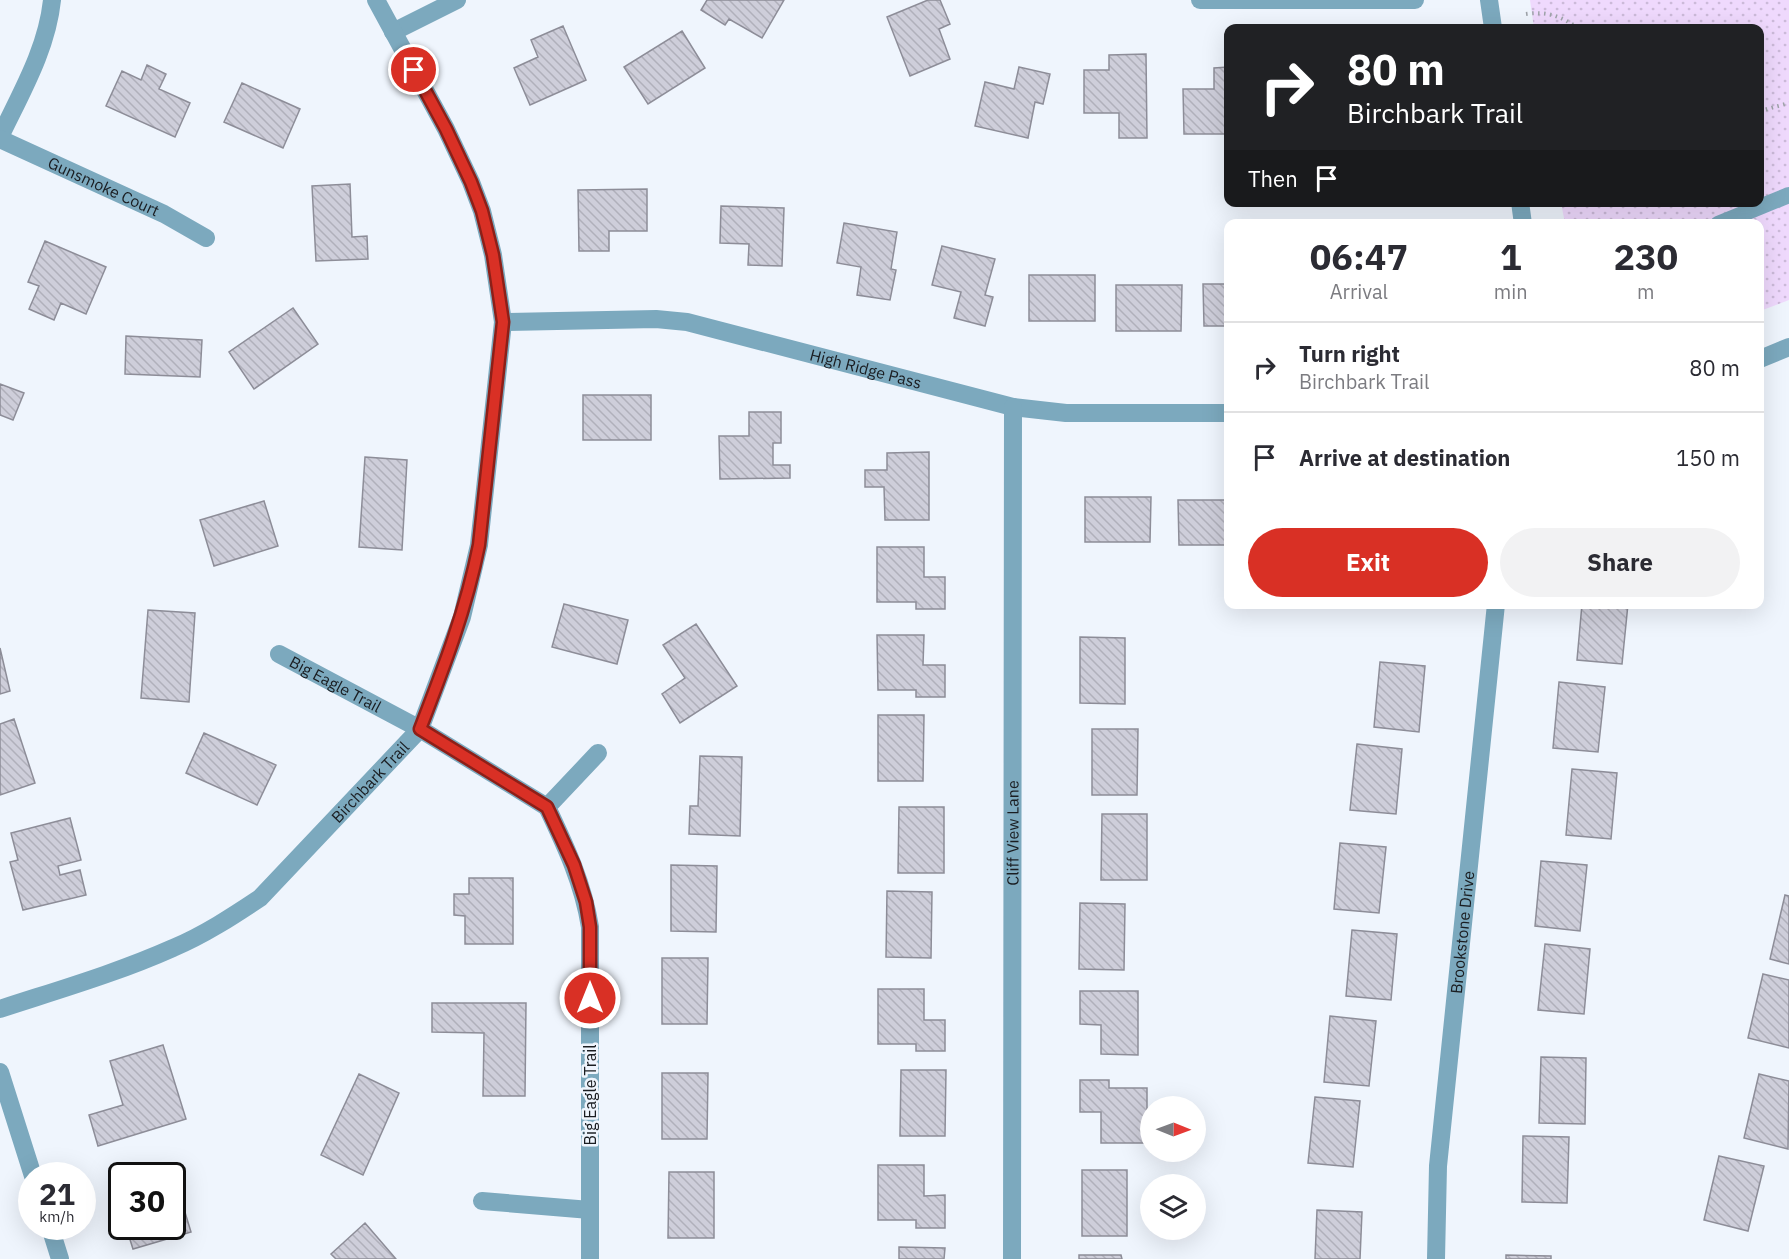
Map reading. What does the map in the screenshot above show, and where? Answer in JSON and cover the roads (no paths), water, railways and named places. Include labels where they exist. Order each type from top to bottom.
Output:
[{"type":"street","points":[[0,138],[34,64],[50,18],[52,0]]},
{"type":"street","name":"Birchbark Trail","points":[[0,1009],[126,968],[175,948],[233,916],[260,898],[420,729],[462,617],[479,545],[503,322],[493,255],[482,211],[471,182],[446,129],[376,0]]},
{"type":"street","points":[[393,32],[457,0]]},
{"type":"street","points":[[1200,0],[1415,0]]},
{"type":"street","points":[[1489,0],[1492,24]]},
{"type":"street","name":"Gunsmoke Court","points":[[0,138],[164,214],[206,238]]},
{"type":"street","name":"High Ridge Pass","points":[[503,322],[656,319],[687,322],[1013,407],[1066,413],[1224,413]]},
{"type":"street","points":[[1764,357],[1789,347]]},
{"type":"street","name":"Cliff View Lane","points":[[1012,1259],[1013,407]]},
{"type":"street","name":"Brookstone Drive","points":[[1436,1259],[1438,1166],[1495,609]]},
{"type":"street","name":"Big Eagle Trail","points":[[279,654],[420,729],[547,807],[574,865],[586,902],[590,927],[590,1259]]},
{"type":"street","points":[[547,807],[598,753]]},
{"type":"street","points":[[0,1072],[29,1162]]},
{"type":"street","points":[[482,1202],[590,1210]]},
{"type":"street","points":[[54,1240],[60,1259]]},
{"type":"lane","points":[[1764,205],[1789,195]]},
{"type":"lane","points":[[1730,219],[1760,207]]}]
